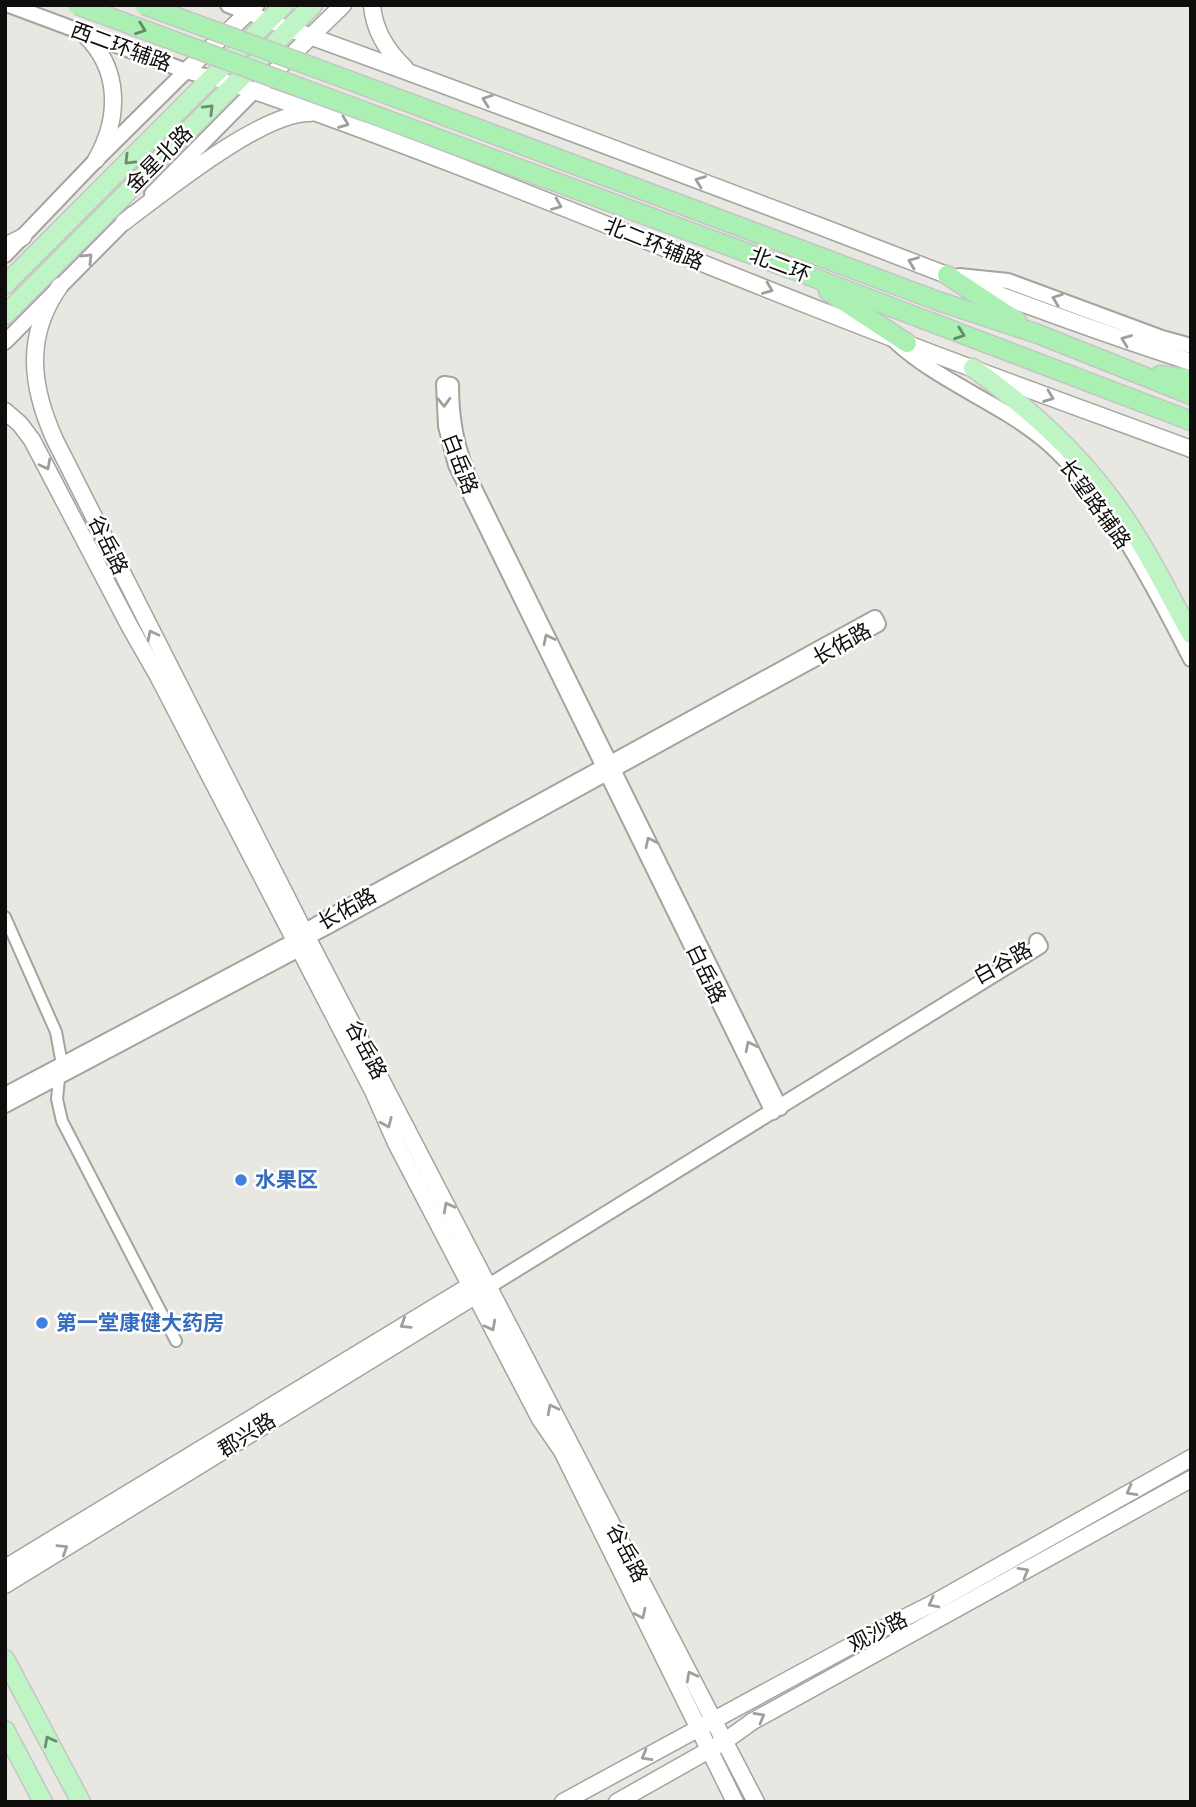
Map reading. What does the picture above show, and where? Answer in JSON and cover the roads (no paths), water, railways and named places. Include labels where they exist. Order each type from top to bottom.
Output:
[{"type":"highway","name":"北二环","points":[[77,5],[799,272],[1191,421]]},
{"type":"highway","name":"北二环","points":[[144,5],[938,301],[1038,334],[1191,395]]},
{"type":"highway","points":[[799,272],[899,340]]},
{"type":"highway","points":[[947,275],[1038,334]]},
{"type":"highway","points":[[1136,371],[1191,379]]},
{"type":"main road","name":"金星北路","points":[[5,285],[284,5]]},
{"type":"main road","name":"金星北路","points":[[5,314],[313,5]]},
{"type":"main road","points":[[254,91],[343,5]]},
{"type":"main road","points":[[372,5],[375,24],[381,37],[409,72]]},
{"type":"main road","points":[[186,71],[252,9]]},
{"type":"main road","points":[[290,29],[947,275],[1191,362]]},
{"type":"main road","points":[[84,34],[105,60],[114,108],[110,132],[96,160]]},
{"type":"main road","name":"北二环辅路","points":[[234,84],[483,176],[899,340],[1191,449]]},
{"type":"main road","points":[[124,222],[191,172],[263,126],[290,114],[317,113]]},
{"type":"main road","points":[[5,246],[23,237]]},
{"type":"main road","name":"谷岳路","points":[[60,286],[44,311],[37,341],[36,380],[43,413],[301,940],[480,1286],[714,1719],[756,1802]]},
{"type":"main road","points":[[973,368],[1015,398],[1052,431],[1086,467],[1114,502],[1142,546],[1191,634]]},
{"type":"main road","points":[[5,411],[20,424],[43,460],[301,940]]},
{"type":"main road","points":[[480,1286],[540,1419],[562,1451],[735,1802]]},
{"type":"main road","name":"郡兴路","points":[[5,1568],[480,1286]]},
{"type":"main road","name":"郡兴路","points":[[5,1586],[480,1286]]},
{"type":"main road","name":"观沙路","points":[[563,1802],[932,1604],[1191,1458]]},
{"type":"main road","name":"观沙路","points":[[617,1802],[725,1741],[753,1721],[1191,1479]]},
{"type":"main road","points":[[5,1658],[81,1802]]},
{"type":"main road","points":[[5,1730],[43,1802]]},
{"type":"street","name":"西二环辅路","points":[[9,5],[186,71],[234,84]]},
{"type":"street","points":[[228,5],[252,9],[268,21],[290,29]]},
{"type":"street","points":[[5,256],[186,71]]},
{"type":"street","points":[[5,342],[254,91]]},
{"type":"street","points":[[947,275],[1008,281],[1162,338],[1191,346]]},
{"type":"street","name":"长望路辅路","points":[[899,340],[924,365],[1015,419],[1059,454],[1109,517],[1191,659]]},
{"type":"street","name":"白岳路","points":[[609,768],[456,465],[446,426],[444,384],[451,385],[452,425],[467,474],[774,1106]]},
{"type":"street","name":"长佑路","points":[[5,1105],[60,1071],[301,940],[875,618],[878,624],[609,768]]},
{"type":"street","points":[[5,917],[56,1032],[60,1071],[57,1099],[62,1121],[176,1342]]},
{"type":"street","name":"白谷路","points":[[480,1286],[674,1170],[690,1164],[774,1106],[1037,941],[1040,946],[774,1106]]},
{"type":"street","name":"长佑路","points":[[5,1095],[60,1071]]},
{"type":"place","name":"水果区","points":[[241,1180]]},
{"type":"place","name":"第一堂康健大药房","points":[[42,1323]]}]
